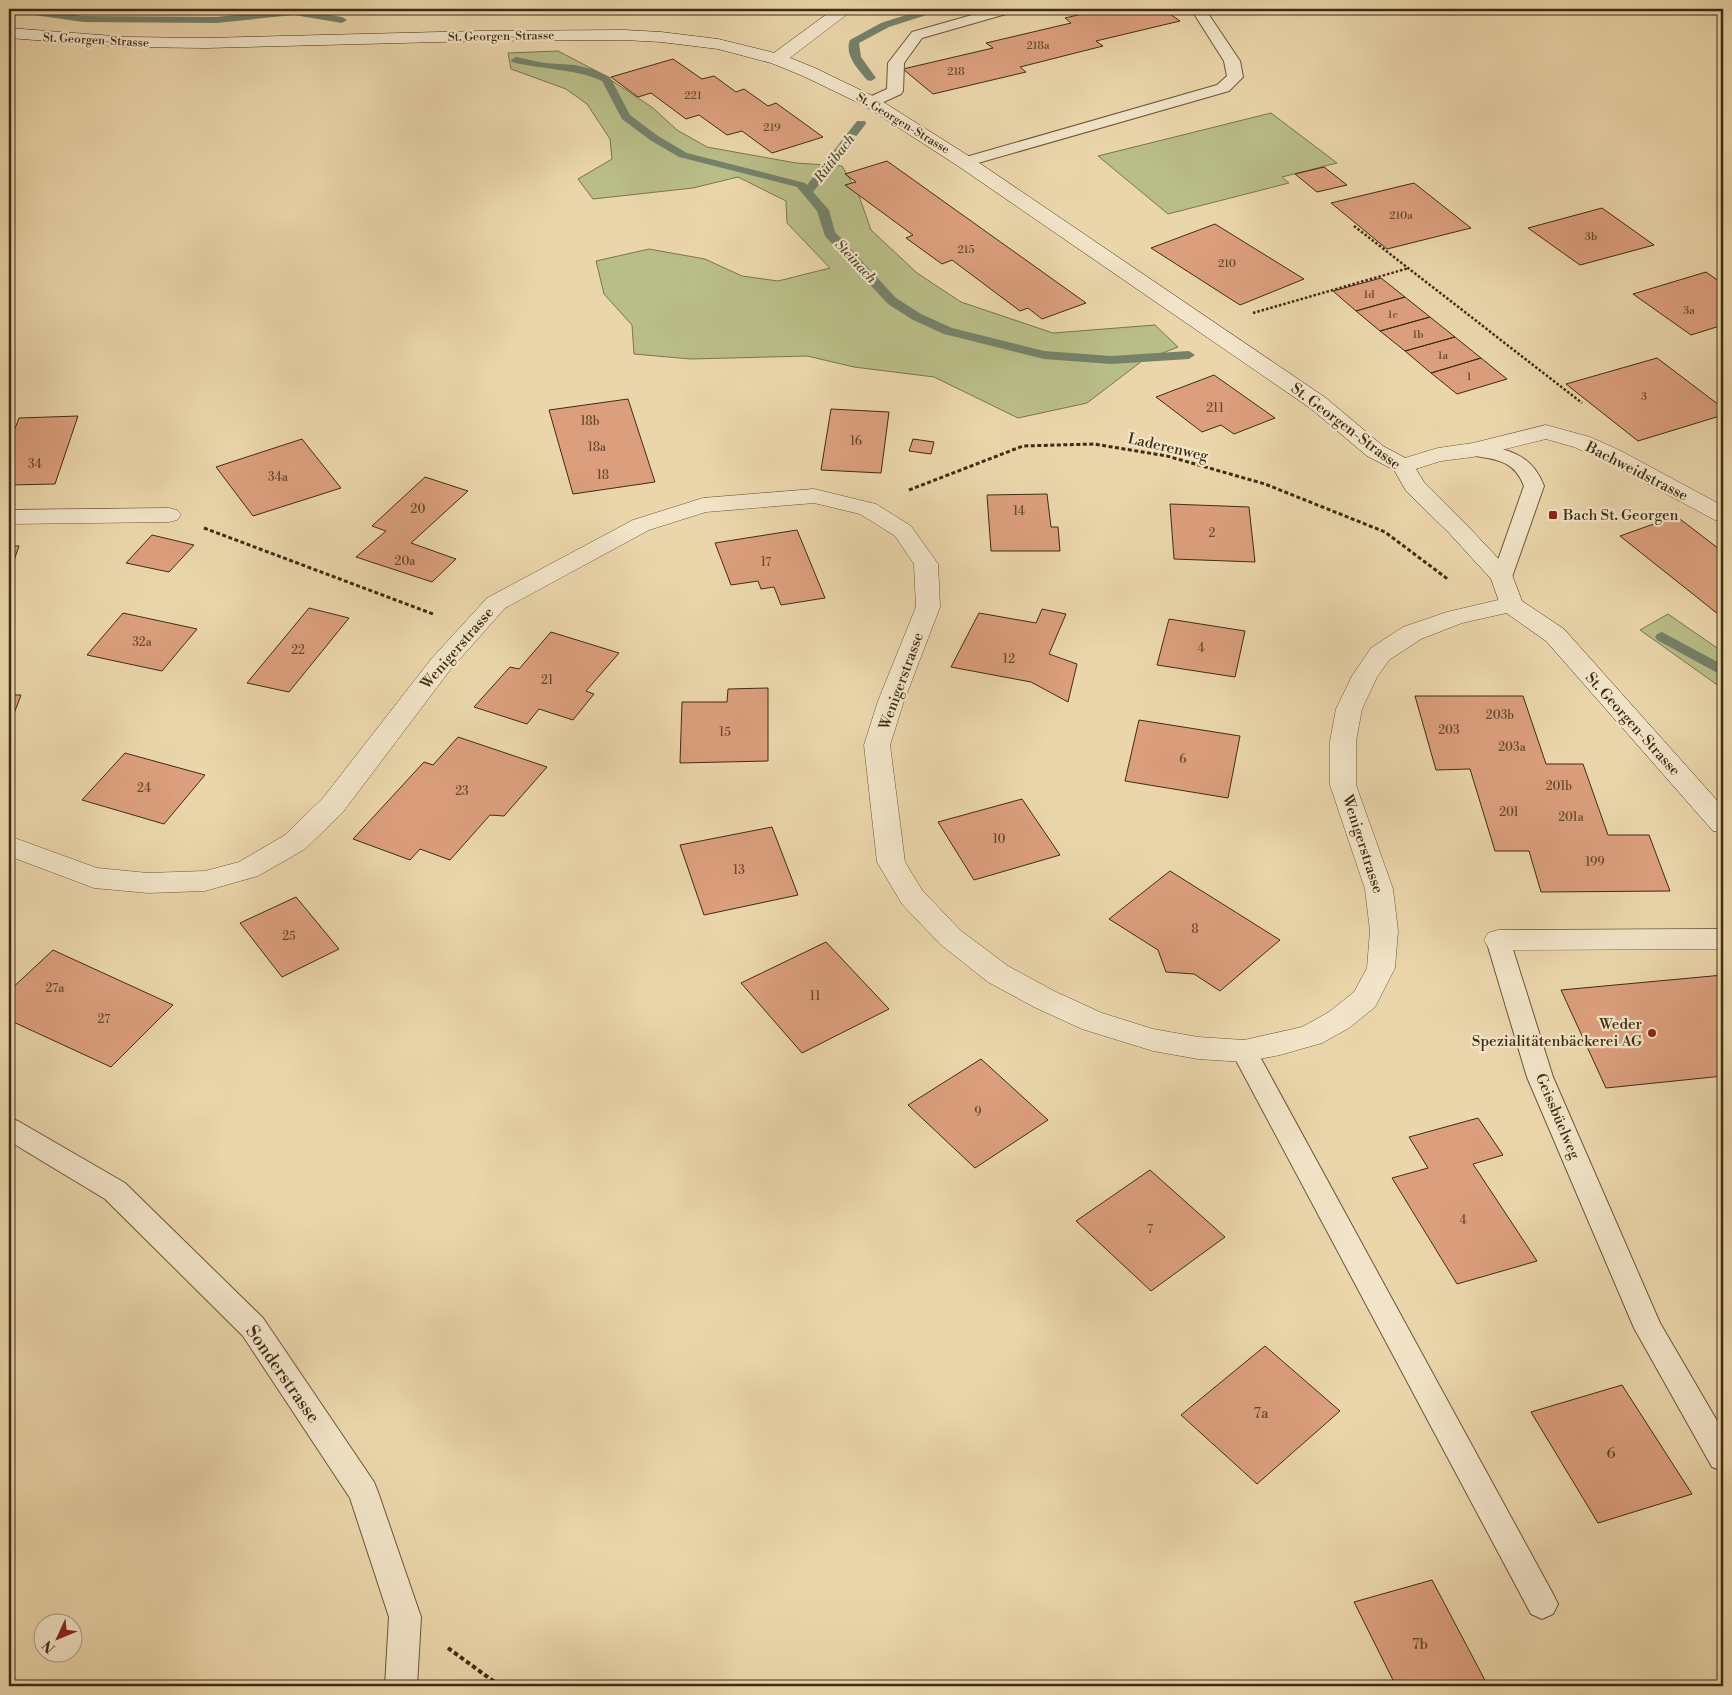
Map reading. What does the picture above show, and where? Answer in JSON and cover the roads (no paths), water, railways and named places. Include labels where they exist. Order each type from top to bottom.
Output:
[{"type":"street","points":[[777,59],[845,9]]},
{"type":"street","name":"St. Georgen-Strasse","points":[[9,33],[126,42],[206,43],[518,36],[624,35],[661,37],[718,44],[777,59],[871,102],[965,162],[1318,403],[1375,451],[1403,466],[1414,486],[1457,528],[1502,577],[1511,605],[1555,635],[1723,824]]},
{"type":"street","name":"Bachweidstrasse","points":[[1403,466],[1438,456],[1473,450],[1546,432],[1582,442],[1613,456],[1723,515]]},
{"type":"street","name":"Wenigerstrasse","points":[[9,846],[94,878],[148,882],[205,881],[248,869],[295,842],[333,804],[441,664],[496,603],[572,560],[641,525],[704,505],[814,496],[868,509],[903,531],[926,564],[928,607],[891,701],[877,745],[891,862],[912,897],[950,937],[998,974],[1052,1003],[1092,1021],[1153,1040],[1198,1048],[1244,1051],[1280,1044],[1311,1035],[1339,1020],[1365,999],[1382,968],[1384,931],[1380,889],[1343,785],[1343,741],[1350,709],[1365,676],[1380,654],[1412,633],[1456,616],[1511,605]]},
{"type":"street","points":[[9,517],[169,515]]},
{"type":"street","name":"Geissbüelweg","points":[[1498,940],[1723,939]]},
{"type":"lane","points":[[871,102],[896,91],[896,62],[917,34],[1008,9]]},
{"type":"lane","name":"St. Georgen-Strasse","points":[[965,162],[1222,88],[1234,77],[1232,61],[1198,9]]},
{"type":"lane","points":[[1473,450],[1511,458],[1524,466],[1531,474],[1534,486],[1502,577]]},
{"type":"lane","name":"Geissbüelweg","points":[[1498,940],[1540,1077],[1645,1319],[1723,1458]]},
{"type":"lane","points":[[1244,1051],[1542,1604]]},
{"type":"lane","name":"Sonderstrasse","points":[[9,1128],[115,1191],[253,1327],[363,1492],[405,1617],[401,1686]]},
{"type":"waterway","name":"Steinach","points":[[13,9],[83,19],[216,20],[294,12],[342,20]]},
{"type":"waterway","name":"Rütibach","points":[[871,78],[856,57],[854,42],[885,25],[935,9]]},
{"type":"waterway","name":"Steinach","points":[[516,60],[544,66],[575,68],[591,72],[606,79],[626,117],[654,138],[683,155],[801,185],[807,192]]},
{"type":"waterway","name":"Rütibach","points":[[807,192],[861,123]]},
{"type":"waterway","name":"Steinach","points":[[807,192],[823,210],[829,233],[892,301],[917,317],[948,331],[1044,355],[1111,360],[1189,355]]},
{"type":"waterway","name":"Steinach","points":[[1662,637],[1723,671]]},
{"type":"place","name":"Bach St. Georgen","points":[[1553,515]]},
{"type":"place","name":"Weder Spezialitätenbäckerei AG","points":[[1652,1033]]}]
